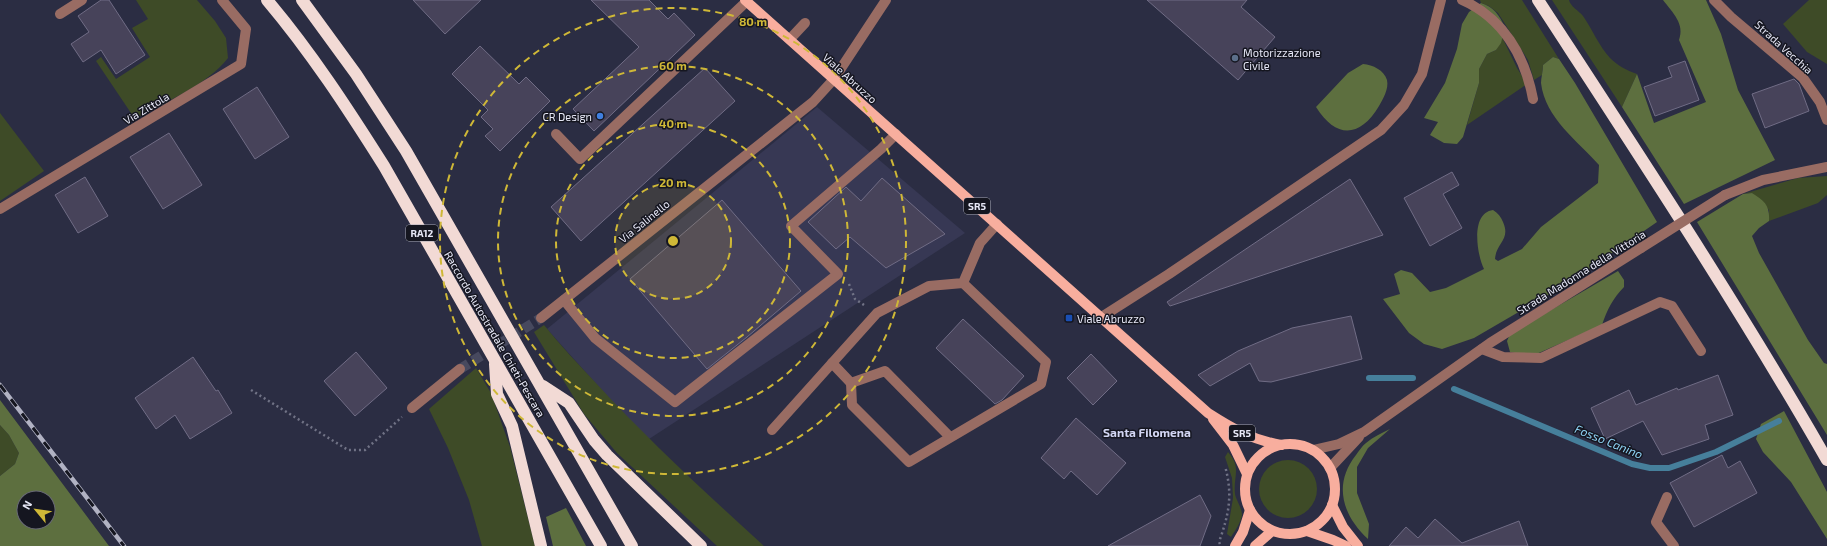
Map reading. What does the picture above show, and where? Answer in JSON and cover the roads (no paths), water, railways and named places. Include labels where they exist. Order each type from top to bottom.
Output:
[{"type":"highway","name":"Raccordo Autostradale Chieti-Pescara","points":[[267,0],[289,26],[346,106],[384,166],[601,546]]},
{"type":"highway","name":"Raccordo Autostradale Chieti-Pescara","points":[[302,0],[356,74],[393,129],[632,546]]},
{"type":"highway","points":[[1538,0],[1662,189],[1782,382],[1827,460]]},
{"type":"highway","points":[[495,360],[497,394],[512,426],[541,546]]},
{"type":"highway","points":[[540,384],[569,403],[594,440],[607,455],[701,546]]},
{"type":"main road","name":"Viale Abruzzo","points":[[746,1],[1208,413],[1233,445],[1247,474]]},
{"type":"main road","name":"Viale Abruzzo","points":[[1208,413],[1248,436],[1260,441],[1281,445]]},
{"type":"main road","name":"SR5","points":[[1281,445],[1303,446],[1313,450],[1320,455],[1330,468],[1335,486],[1332,505],[1326,516],[1318,525],[1307,531],[1295,534],[1283,534],[1272,531],[1259,522],[1250,510],[1245,498],[1247,474],[1255,461],[1266,450],[1281,445]]},
{"type":"main road","points":[[1332,505],[1343,527],[1358,546]]},
{"type":"main road","points":[[1235,546],[1243,532],[1250,510]]},
{"type":"main road","points":[[1256,546],[1272,531]]},
{"type":"main road","name":"SR5","points":[[1307,531],[1346,546]]},
{"type":"street","points":[[60,14],[82,0]]},
{"type":"street","name":"Via Zittola","points":[[0,209],[242,64],[246,29],[222,0]]},
{"type":"street","name":"Via Salinello","points":[[541,318],[813,102],[834,79],[886,0]]},
{"type":"street","points":[[1100,318],[1169,274],[1381,130],[1404,105],[1422,74],[1442,0]]},
{"type":"street","points":[[1462,0],[1482,12],[1498,26],[1512,43],[1523,62],[1530,82],[1533,99]]},
{"type":"street","name":"Strada Vecchia","points":[[1714,0],[1731,17],[1804,78],[1820,102],[1827,120]]},
{"type":"street","points":[[556,134],[580,159],[746,1]]},
{"type":"street","points":[[790,39],[805,23]]},
{"type":"street","points":[[564,300],[595,338],[675,402],[838,274],[791,226],[881,149],[896,134]]},
{"type":"street","name":"Strada Madonna della Vittoria","points":[[1313,450],[1338,444],[1364,432],[1482,349],[1725,195],[1763,180],[1827,167]]},
{"type":"street","points":[[962,283],[980,243],[996,224]]},
{"type":"street","points":[[772,430],[832,363],[877,313],[929,286],[962,283],[1046,362],[1041,384],[909,462],[852,405],[851,383],[832,363]]},
{"type":"street","points":[[1482,349],[1503,357],[1541,358],[1660,302],[1672,306],[1701,351]]},
{"type":"street","points":[[412,408],[460,369]]},
{"type":"street","points":[[851,383],[885,371],[950,437]]},
{"type":"street","name":"Strada Madonna della Vittoria","points":[[1330,468],[1364,432]]},
{"type":"street","points":[[1667,497],[1656,522],[1674,546]]},
{"type":"waterway","name":"Fosso Canino","points":[[1369,378],[1413,378]]},
{"type":"waterway","name":"Fosso Canino","points":[[1454,389],[1632,464],[1650,468],[1669,468],[1716,452],[1779,421]]},
{"type":"tunnel","points":[[460,369],[541,318]]},
{"type":"railway","points":[[0,385],[124,546]]},
{"type":"place","name":"Motorizzazione Civile","points":[[1235,58]]},
{"type":"place","name":"CR Design","points":[[600,116]]},
{"type":"place","name":"Viale Abruzzo","points":[[1069,318]]},
{"type":"district","name":"Santa Filomena","points":[[1147,432]]}]
